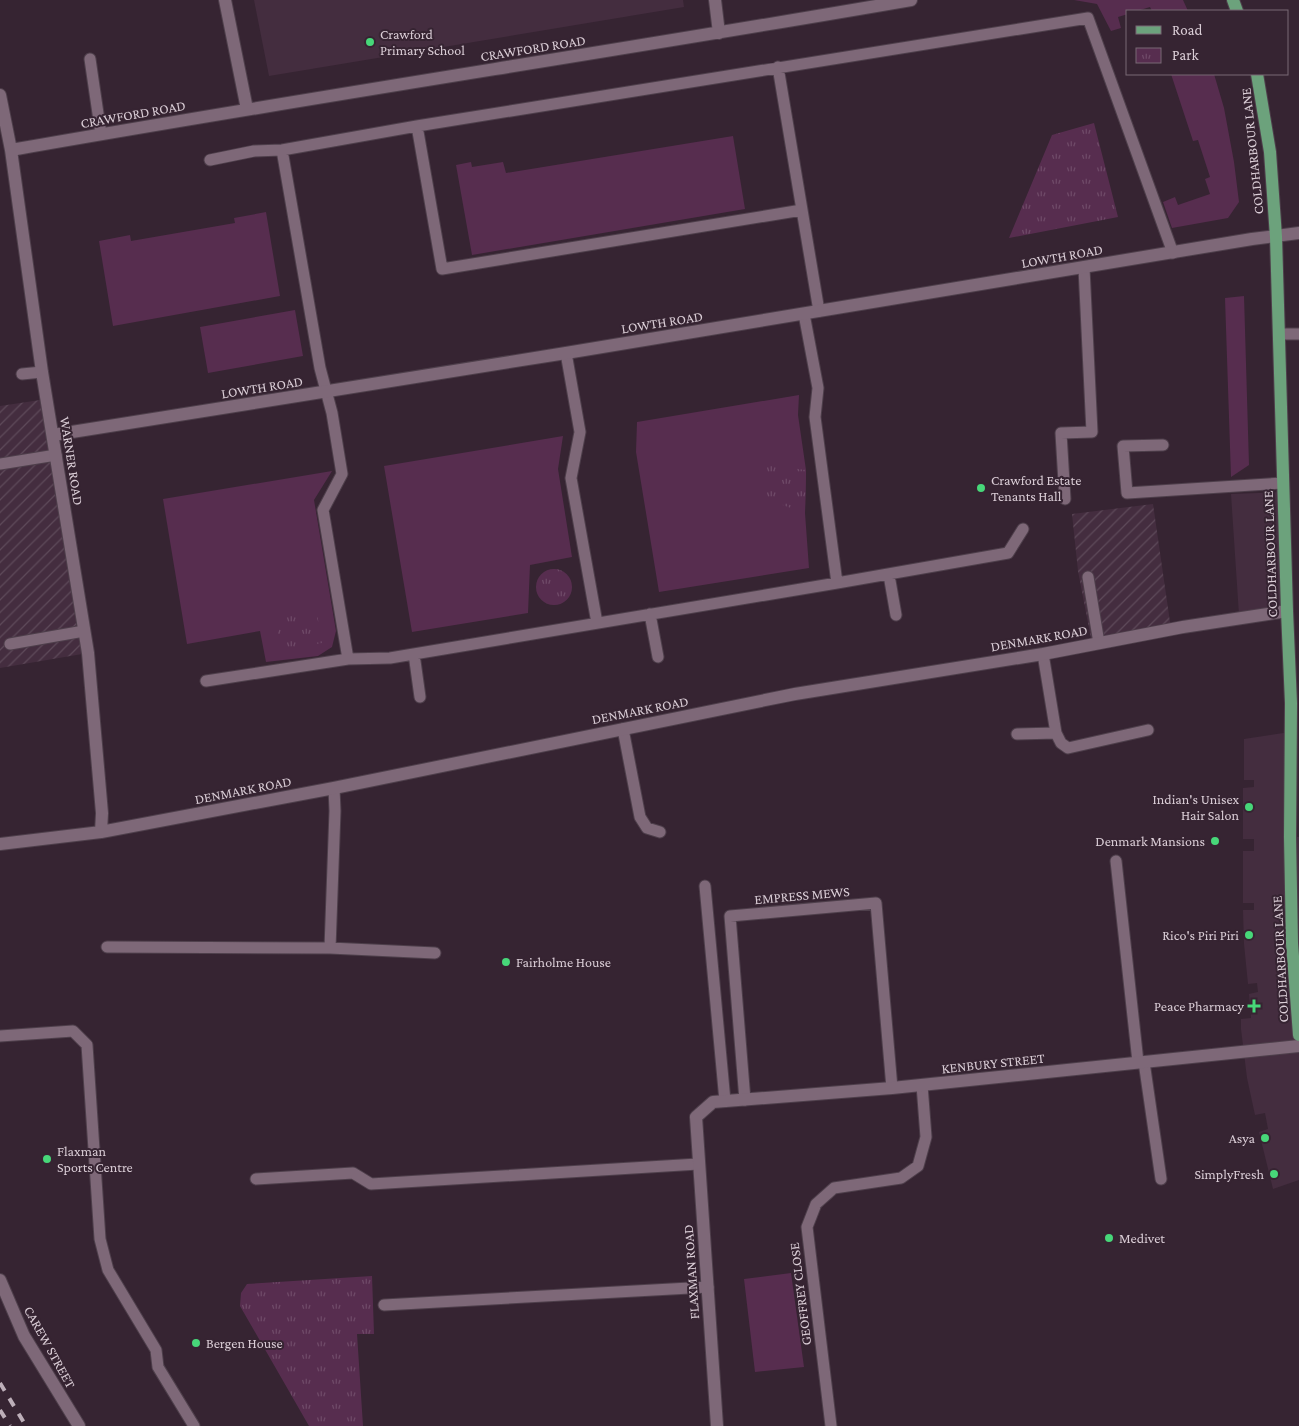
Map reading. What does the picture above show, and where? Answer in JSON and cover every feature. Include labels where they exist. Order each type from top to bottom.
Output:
[{"type":"main road","name":"COLDHARBOUR LANE","points":[[1257,75],[1270,152],[1276,237],[1287,611],[1291,703],[1295,732],[1292,943],[1299,1035]]},
{"type":"street","points":[[225,0],[247,109]]},
{"type":"street","points":[[715,0],[719,33]]},
{"type":"street","name":"CRAWFORD ROAD","points":[[11,150],[247,109],[911,0]]},
{"type":"street","name":"WARNER ROAD","points":[[0,95],[11,150],[42,372],[84,631],[96,740],[102,812],[101,832]]},
{"type":"street","name":"LOWTH ROAD","points":[[53,435],[566,353],[1252,239],[1299,233]]},
{"type":"street","name":"DENMARK ROAD","points":[[0,844],[101,832],[334,788],[796,694],[1043,654],[1183,627],[1287,611]]},
{"type":"street","name":"KENBURY STREET","points":[[696,1117],[713,1102],[892,1088],[1299,1046]]},
{"type":"street","name":"FLAXMAN ROAD","points":[[696,1117],[717,1426]]},
{"type":"street","name":"CAREW STREET","points":[[0,1280],[24,1336],[79,1426]]},
{"type":"lane","points":[[210,160],[254,151],[282,150],[417,126],[1088,18],[1173,253]]},
{"type":"lane","points":[[90,59],[101,134]]},
{"type":"lane","points":[[778,67],[820,311]]},
{"type":"lane","points":[[417,126],[442,269],[802,210]]},
{"type":"lane","points":[[282,150],[320,368],[332,413],[342,474],[323,510],[348,659]]},
{"type":"lane","points":[[1065,499],[1061,433],[1092,432],[1084,268]]},
{"type":"lane","points":[[804,314],[818,388],[815,417],[837,584]]},
{"type":"lane","points":[[1280,334],[1299,334]]},
{"type":"lane","points":[[566,353],[580,432],[571,478],[597,623]]},
{"type":"lane","points":[[22,374],[42,372]]},
{"type":"lane","points":[[1163,445],[1123,446],[1127,493],[1283,483]]},
{"type":"lane","points":[[0,464],[56,456]]},
{"type":"lane","points":[[206,681],[348,659],[390,658],[837,584],[1008,553],[1023,529]]},
{"type":"lane","points":[[889,575],[896,615]]},
{"type":"lane","points":[[1088,577],[1099,643]]},
{"type":"lane","points":[[650,614],[658,656]]},
{"type":"lane","points":[[10,644],[84,631]]},
{"type":"lane","points":[[414,654],[420,697]]},
{"type":"lane","points":[[1043,654],[1056,733],[1061,743],[1068,748],[1148,730]]},
{"type":"lane","points":[[623,728],[640,817],[647,828],[660,832]]},
{"type":"lane","points":[[1017,734],[1056,733]]},
{"type":"lane","points":[[330,948],[335,811],[334,788]]},
{"type":"lane","points":[[1116,861],[1141,1062],[1161,1179]]},
{"type":"lane","points":[[706,886],[724,1101]]},
{"type":"lane","name":"EMPRESS MEWS","points":[[745,1100],[730,916],[876,903],[892,1088]]},
{"type":"lane","points":[[107,947],[330,948],[434,953]]},
{"type":"lane","points":[[0,1036],[73,1031],[87,1045],[100,1239],[108,1270],[156,1350],[158,1367],[194,1426]]},
{"type":"lane","name":"GEOFFREY CLOSE","points":[[831,1426],[807,1228],[816,1204],[834,1188],[901,1178],[918,1166],[926,1137],[922,1085]]},
{"type":"lane","points":[[256,1178],[353,1172],[371,1184],[698,1164]]},
{"type":"lane","points":[[384,1305],[708,1287]]},
{"type":"shaded area","name":"Crawford Primary School","points":[[254,0],[683,0],[684,7],[269,76]]},
{"type":"shaded area","points":[[47,399],[88,653],[0,668],[0,406]]},
{"type":"shaded area","points":[[1283,492],[1287,611],[1239,615],[1231,494]]},
{"type":"shaded area","points":[[1153,504],[1171,629],[1092,644],[1078,571],[1072,514]]},
{"type":"shaded area","points":[[1290,732],[1291,837],[1299,837],[1299,1180],[1273,1189],[1259,1132],[1268,1129],[1265,1113],[1255,1115],[1247,1078],[1241,1029],[1241,1019],[1251,1018],[1249,994],[1258,992],[1257,983],[1248,984],[1244,944],[1243,910],[1254,910],[1254,903],[1243,903],[1243,851],[1254,851],[1254,839],[1243,839],[1243,788],[1254,787],[1254,780],[1244,780],[1244,739]]},
{"type":"green space","points":[[1074,0],[1183,0],[1188,10],[1152,10],[1150,7],[1140,10],[1126,10],[1126,15],[1118,17],[1121,28],[1111,31],[1097,4]]},
{"type":"green space","points":[[1171,75],[1214,75],[1224,108],[1239,202],[1228,218],[1172,228],[1163,202],[1175,197],[1178,205],[1210,194],[1205,179],[1210,177],[1198,140],[1193,141]]},
{"type":"green space","points":[[1094,123],[1118,217],[1009,238],[1052,135]]},
{"type":"green space","points":[[733,136],[745,209],[472,255],[456,165],[471,162],[472,167],[503,162],[506,173]]},
{"type":"green space","points":[[266,212],[280,296],[113,326],[99,241],[130,235],[131,241],[235,223],[234,218]]},
{"type":"green space","points":[[1244,296],[1249,465],[1231,477],[1225,298]]},
{"type":"green space","points":[[295,310],[303,356],[208,373],[200,327]]},
{"type":"green space","points":[[799,395],[798,415],[806,470],[805,513],[809,568],[659,592],[636,452],[637,422]]},
{"type":"green space","points":[[563,436],[558,469],[572,557],[530,565],[528,613],[412,632],[384,466]]},
{"type":"green space","points":[[767,465],[806,470],[805,513],[763,498]]},
{"type":"green space","points":[[332,471],[314,500],[336,631],[332,647],[318,656],[266,662],[260,631],[187,644],[163,499]]},
{"type":"green space","points":[[554,569],[561,570],[567,574],[571,580],[571,594],[567,600],[561,604],[554,605],[547,604],[541,600],[537,594],[536,587],[537,580],[541,574],[547,570]]},
{"type":"green space","points":[[316,608],[322,643],[281,650],[275,615]]},
{"type":"green space","points":[[791,1273],[804,1367],[755,1372],[744,1279]]},
{"type":"green space","points":[[372,1276],[374,1334],[357,1334],[363,1426],[309,1426],[240,1306],[241,1293],[247,1284]]},
{"type":"railway","points":[[0,1383],[26,1426]]},
{"type":"railway","points":[[0,1410],[10,1426]]},
{"type":"place","name":"Crawford Primary School","points":[[370,42]]},
{"type":"place","name":"Crawford Estate Tenants Hall","points":[[981,488]]},
{"type":"place","name":"Indian's Unisex Hair Salon","points":[[1249,807]]},
{"type":"place","name":"Denmark Mansions","points":[[1215,841]]},
{"type":"place","name":"Rico's Piri Piri","points":[[1249,935]]},
{"type":"place","name":"Fairholme House","points":[[506,962]]},
{"type":"place","name":"Peace Pharmacy","points":[[1254,1006]]},
{"type":"place","name":"Asya","points":[[1265,1138]]},
{"type":"place","name":"Flaxman Sports Centre","points":[[47,1159]]},
{"type":"place","name":"SimplyFresh","points":[[1274,1174]]},
{"type":"place","name":"Medivet","points":[[1109,1238]]},
{"type":"place","name":"Bergen House","points":[[196,1343]]}]
